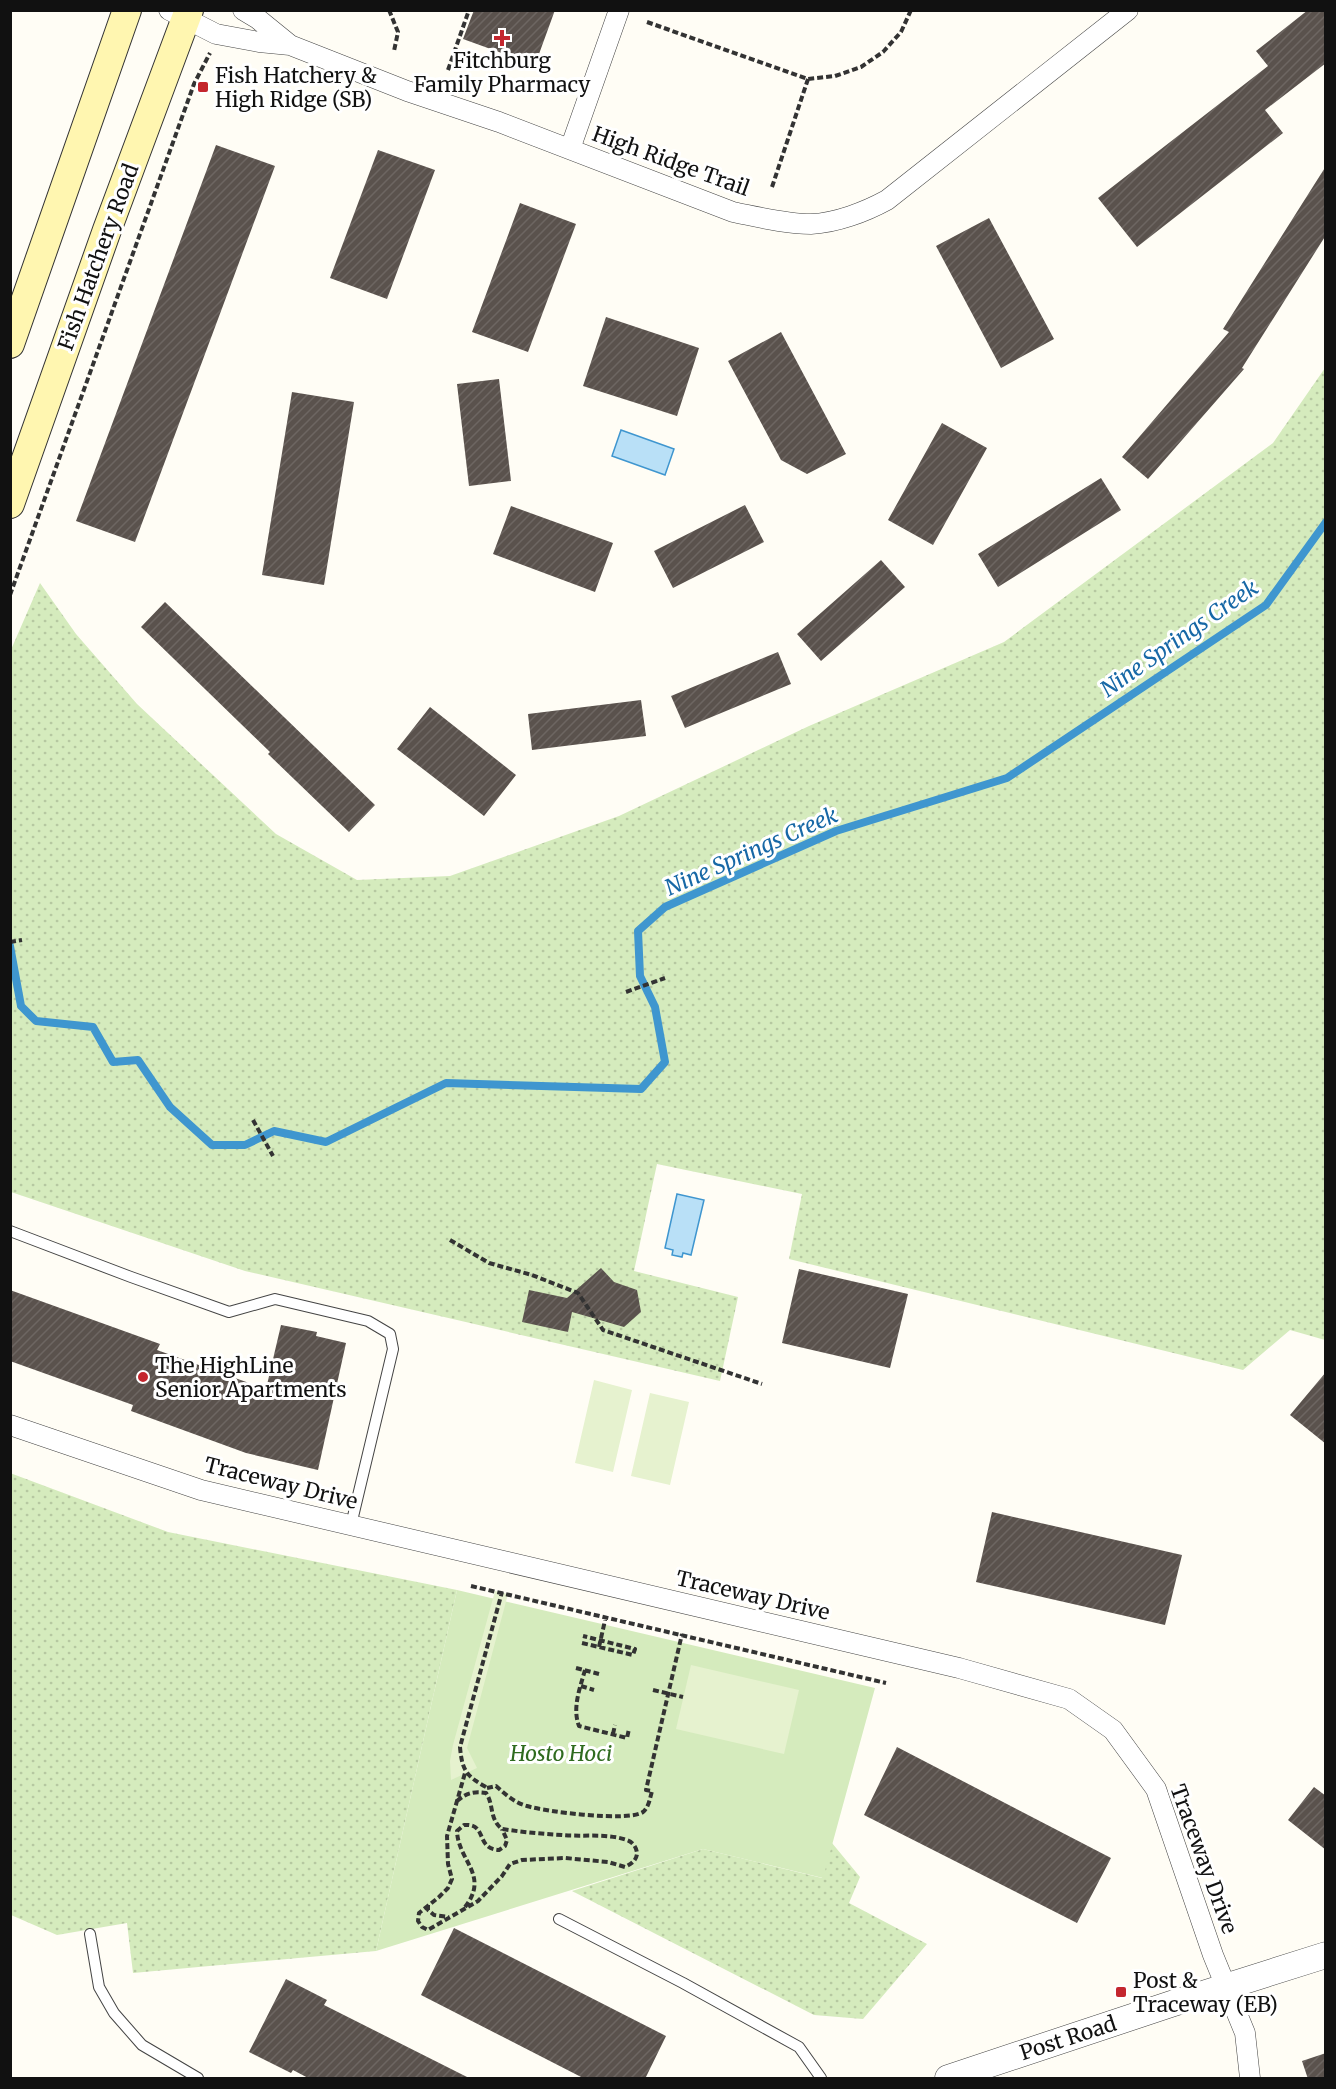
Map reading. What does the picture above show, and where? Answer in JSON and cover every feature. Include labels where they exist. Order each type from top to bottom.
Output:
[{"type":"main road","points":[[10,344],[127,10]]},
{"type":"main road","name":"Fish Hatchery Road","points":[[10,504],[181,13]]},
{"type":"street","name":"High Ridge Trail","points":[[243,10],[290,45]]},
{"type":"street","points":[[570,149],[620,10]]},
{"type":"street","name":"High Ridge Trail","points":[[181,13],[216,34],[290,45],[733,212],[813,224],[842,218],[872,208],[887,200],[1128,10]]},
{"type":"street","name":"Traceway Drive","points":[[10,1425],[201,1490],[959,1668],[1069,1699],[1113,1730],[1156,1790],[1213,1954],[1245,2033],[1250,2079]]},
{"type":"street","name":"Post Road","points":[[948,2079],[1326,1955]]},
{"type":"lane","points":[[10,1231],[229,1312],[275,1299],[368,1322],[390,1334],[393,1349],[351,1525]]},
{"type":"lane","points":[[559,1919],[683,1983],[799,2047],[821,2079]]},
{"type":"lane","points":[[90,1934],[99,1987],[114,2013],[142,2045],[198,2079]]},
{"type":"path","points":[[389,10],[398,33],[394,51]]},
{"type":"path","points":[[448,70],[469,10]]},
{"type":"path","points":[[647,22],[808,79],[835,76],[861,67],[883,52],[902,32],[911,10]]},
{"type":"path","points":[[10,595],[194,84],[206,64]]},
{"type":"path","points":[[772,187],[808,79]]},
{"type":"path","points":[[10,942],[22,940]]},
{"type":"path","points":[[626,992],[665,978]]},
{"type":"path","points":[[253,1120],[273,1156]]},
{"type":"path","points":[[450,1240],[489,1263],[532,1275],[578,1293],[603,1330],[762,1384]]},
{"type":"path","points":[[471,1586],[886,1683]]},
{"type":"path","points":[[465,1773],[447,1836],[448,1864],[452,1879],[448,1888],[419,1913],[418,1922],[428,1930],[488,1892],[510,1864],[522,1860],[565,1858],[608,1862],[625,1867],[632,1864],[637,1857],[634,1844],[627,1840],[502,1829],[497,1826],[492,1815],[491,1800],[486,1790],[465,1773],[460,1747],[502,1593]]},
{"type":"path","points":[[599,1647],[606,1616]]},
{"type":"path","points":[[457,1801],[464,1795],[496,1785],[505,1795],[525,1806],[544,1810],[619,1816],[641,1813],[648,1807],[652,1791],[646,1790],[682,1634]]},
{"type":"path","points":[[582,1643],[633,1655],[635,1648],[583,1636]]},
{"type":"path","points":[[576,1668],[599,1674]]},
{"type":"path","points":[[585,1670],[575,1717],[579,1726],[627,1738],[629,1729]]},
{"type":"path","points":[[581,1686],[594,1690]]},
{"type":"path","points":[[653,1690],[683,1697]]},
{"type":"path","points":[[613,1734],[615,1725]]},
{"type":"path","points":[[462,1910],[471,1898],[475,1886],[472,1871],[460,1845],[457,1831],[464,1825],[471,1824],[478,1829],[490,1850],[499,1850],[505,1846],[507,1840],[502,1829]]},
{"type":"path","points":[[428,1905],[428,1910],[434,1915],[450,1917]]},
{"type":"green space","points":[[1325,368],[1325,1340],[1290,1330],[1243,1370],[789,1259],[802,1194],[657,1164],[634,1271],[738,1297],[720,1381],[245,1271],[11,1192],[10,652],[40,583],[76,634],[137,704],[276,834],[357,880],[450,876],[619,816],[809,726],[1004,642],[1273,443]]},
{"type":"green space","points":[[594,1380],[632,1390],[613,1472],[575,1463]]},
{"type":"green space","points":[[650,1393],[689,1402],[670,1485],[631,1476]]},
{"type":"green space","points":[[10,1473],[168,1532],[457,1590],[376,1951],[133,1973],[127,1923],[57,1935],[11,1915]]},
{"type":"green space","name":"Hosto Hoci","points":[[457,1590],[875,1688],[823,1878],[703,1849],[376,1951]]},
{"type":"green space","points":[[495,1591],[508,1594],[467,1748],[477,1768],[451,1780],[450,1761],[453,1745]]},
{"type":"green space","points":[[691,1665],[799,1690],[784,1754],[676,1729]]},
{"type":"green space","points":[[832,1843],[860,1877],[849,1903],[927,1944],[863,2019],[814,2015],[572,1891],[703,1849],[822,1878]]},
{"type":"water","points":[[621,430],[674,449],[665,475],[612,456]]},
{"type":"water","points":[[677,1194],[704,1200],[691,1255],[683,1253],[682,1257],[672,1255],[673,1250],[665,1248]]},
{"type":"building","points":[[474,10],[555,10],[535,65],[463,39]]},
{"type":"building","points":[[1308,10],[1326,10],[1326,63],[1265,110],[1283,133],[1137,247],[1098,198],[1268,66],[1256,51]]},
{"type":"building","points":[[216,145],[275,166],[135,542],[76,521]]},
{"type":"building","points":[[378,150],[435,170],[387,299],[330,278]]},
{"type":"building","points":[[1326,166],[1326,235],[1242,368],[1244,369],[1148,479],[1122,457],[1229,332],[1223,329]]},
{"type":"building","points":[[520,203],[576,224],[528,352],[472,332]]},
{"type":"building","points":[[989,218],[1054,339],[1001,368],[936,246]]},
{"type":"building","points":[[606,317],[699,348],[677,416],[583,386]]},
{"type":"building","points":[[781,332],[846,454],[807,474],[781,460],[728,361]]},
{"type":"building","points":[[499,379],[511,481],[469,486],[457,384]]},
{"type":"building","points":[[292,392],[354,402],[324,585],[262,575]]},
{"type":"building","points":[[942,423],[987,448],[933,545],[888,520]]},
{"type":"building","points":[[1101,478],[1121,510],[998,587],[978,554]]},
{"type":"building","points":[[745,505],[764,542],[673,588],[654,551]]},
{"type":"building","points":[[511,506],[613,543],[595,592],[493,554]]},
{"type":"building","points":[[881,560],[905,587],[821,661],[797,634]]},
{"type":"building","points":[[165,602],[375,805],[349,832],[141,627]]},
{"type":"building","points":[[778,652],[791,684],[685,728],[671,696]]},
{"type":"building","points":[[641,700],[646,736],[532,750],[528,714]]},
{"type":"building","points":[[430,707],[516,775],[484,816],[397,749]]},
{"type":"building","points":[[601,1268],[614,1282],[637,1290],[641,1312],[624,1327],[572,1312],[568,1332],[522,1322],[529,1290],[567,1298]]},
{"type":"building","points":[[799,1269],[908,1294],[890,1368],[782,1343]]},
{"type":"building","name":"The HighLine Senior Apartments","points":[[10,1290],[160,1344],[157,1350],[266,1389],[281,1325],[317,1332],[316,1336],[346,1343],[318,1470],[246,1453],[131,1411],[133,1405],[10,1361]]},
{"type":"building","points":[[1326,1372],[1326,1444],[1290,1415]]},
{"type":"building","points":[[992,1512],[1182,1555],[1165,1625],[976,1582]]},
{"type":"building","points":[[897,1747],[1111,1858],[1077,1923],[864,1815]]},
{"type":"building","points":[[1314,1787],[1326,1796],[1326,1850],[1288,1820]]},
{"type":"building","points":[[454,1928],[666,2036],[645,2079],[585,2079],[421,1995]]},
{"type":"building","points":[[286,1979],[327,2000],[324,2005],[471,2079],[310,2079],[293,2070],[291,2073],[249,2052]]},
{"type":"building","points":[[1326,2053],[1326,2079],[1308,2079],[1302,2061]]},
{"type":"waterway","name":"Nine Springs Creek","points":[[10,946],[21,1006],[36,1021],[93,1027],[113,1062],[138,1060],[170,1107],[212,1145],[245,1145],[274,1131],[326,1142],[446,1083],[641,1089],[665,1062],[655,1007],[640,976],[638,931],[665,907],[836,831],[1007,778],[1266,605],[1326,522]]},
{"type":"place","name":"Fitchburg Family Pharmacy","points":[[502,38]]},
{"type":"place","name":"Fish Hatchery & High Ridge (SB)","points":[[203,87]]},
{"type":"place","name":"The HighLine Senior Apartments","points":[[143,1377]]},
{"type":"place","name":"Post & Traceway (EB)","points":[[1121,1992]]}]
